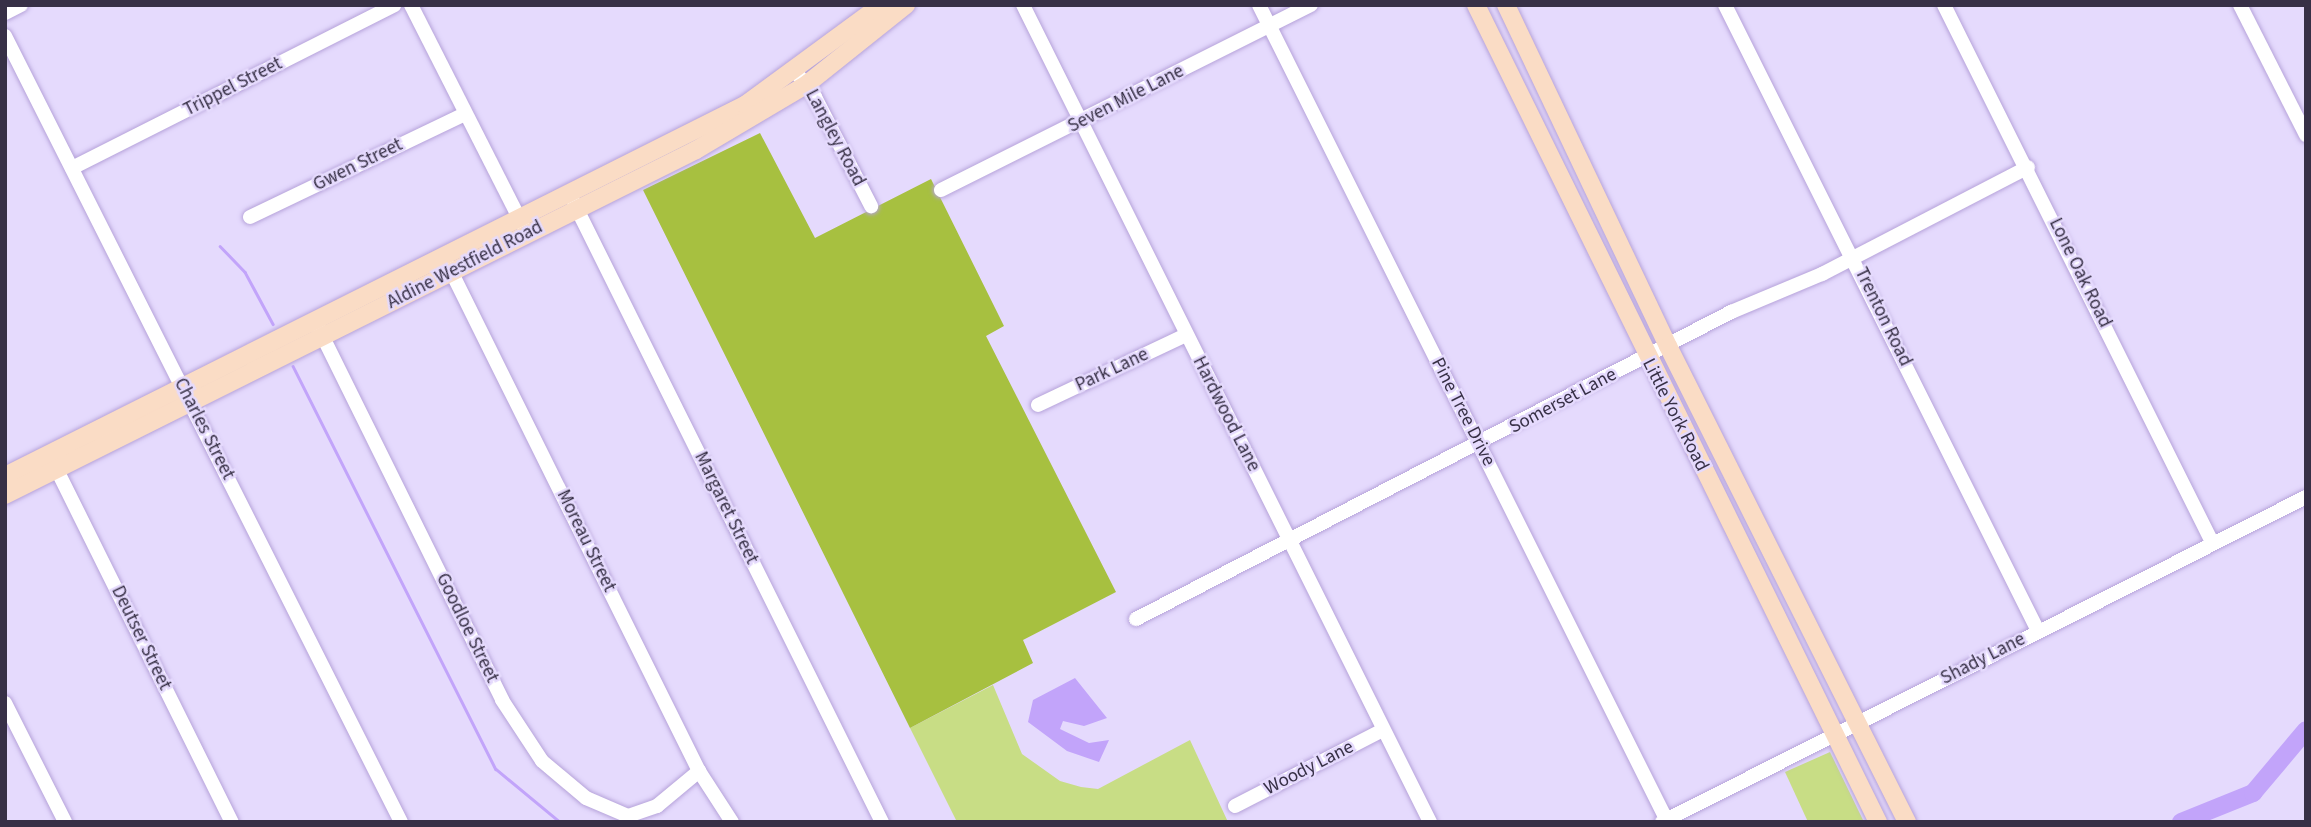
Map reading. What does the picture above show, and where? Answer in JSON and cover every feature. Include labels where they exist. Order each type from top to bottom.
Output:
[{"type":"main road","name":"Aldine Westfield Road","points":[[5,495],[53,462],[692,142],[801,78],[829,57],[862,20],[881,5]]},
{"type":"main road","name":"Aldine Westfield Road","points":[[862,20],[906,5]]},
{"type":"main road","name":"Little York Road","points":[[1476,5],[1646,358],[1878,822]]},
{"type":"main road","name":"Little York Road","points":[[1506,5],[1668,346],[1906,822]]},
{"type":"main road","name":"Aldine Westfield Road","points":[[5,476],[53,462]]},
{"type":"street","points":[[5,13],[21,5]]},
{"type":"street","name":"Trippel Street","points":[[72,168],[394,5]]},
{"type":"street","points":[[411,5],[524,226]]},
{"type":"street","name":"Hardwood Lane","points":[[1023,5],[1430,822]]},
{"type":"street","name":"Pine Tree Drive","points":[[1259,5],[1664,821]]},
{"type":"street","name":"Seven Mile Lane","points":[[941,190],[1311,5]]},
{"type":"street","name":"Trenton Road","points":[[1726,5],[2038,631]]},
{"type":"street","name":"Lone Oak Road","points":[[1944,5],[2028,167],[2212,542]]},
{"type":"street","points":[[2240,5],[2306,135]]},
{"type":"street","name":"Charles Street","points":[[5,37],[401,822]]},
{"type":"street","name":"Langley Road","points":[[801,78],[871,206]]},
{"type":"street","name":"Gwen Street","points":[[250,217],[466,114]]},
{"type":"street","name":"Somerset Lane","points":[[1136,620],[1479,445],[1746,304],[1853,258],[2028,167]]},
{"type":"street","name":"Margaret Street","points":[[573,201],[882,822]]},
{"type":"street","name":"Moreau Street","points":[[448,265],[699,771],[732,822]]},
{"type":"street","name":"Goodloe Street","points":[[319,330],[502,699],[542,761],[593,803],[628,816],[657,806],[699,771]]},
{"type":"street","name":"Park Lane","points":[[1038,405],[1186,335]]},
{"type":"street","name":"Deutser Street","points":[[53,462],[232,822]]},
{"type":"street","name":"Shady Lane","points":[[1664,821],[2212,542],[2306,497]]},
{"type":"street","points":[[5,703],[65,822]]},
{"type":"street","name":"Woody Lane","points":[[1235,806],[1383,730]]},
{"type":"green space","points":[[760,133],[815,238],[931,179],[1004,326],[986,336],[1116,592],[1023,640],[1033,663],[910,728],[643,190]]},
{"type":"green space","points":[[993,685],[1022,754],[1060,781],[1081,787],[1098,789],[1190,740],[1228,822],[957,822],[910,728]]},
{"type":"green space","points":[[1830,752],[1864,822],[1808,822],[1785,772]]},
{"type":"shaded area","points":[[1075,678],[1107,718],[1084,726],[1063,721],[1060,729],[1089,743],[1109,740],[1099,762],[1067,751],[1028,722],[1033,700]]},
{"type":"waterway","points":[[220,246],[245,272],[273,324]]},
{"type":"waterway","points":[[293,366],[496,769],[560,822]]},
{"type":"waterway","points":[[2181,822],[2253,793],[2306,730]]}]
